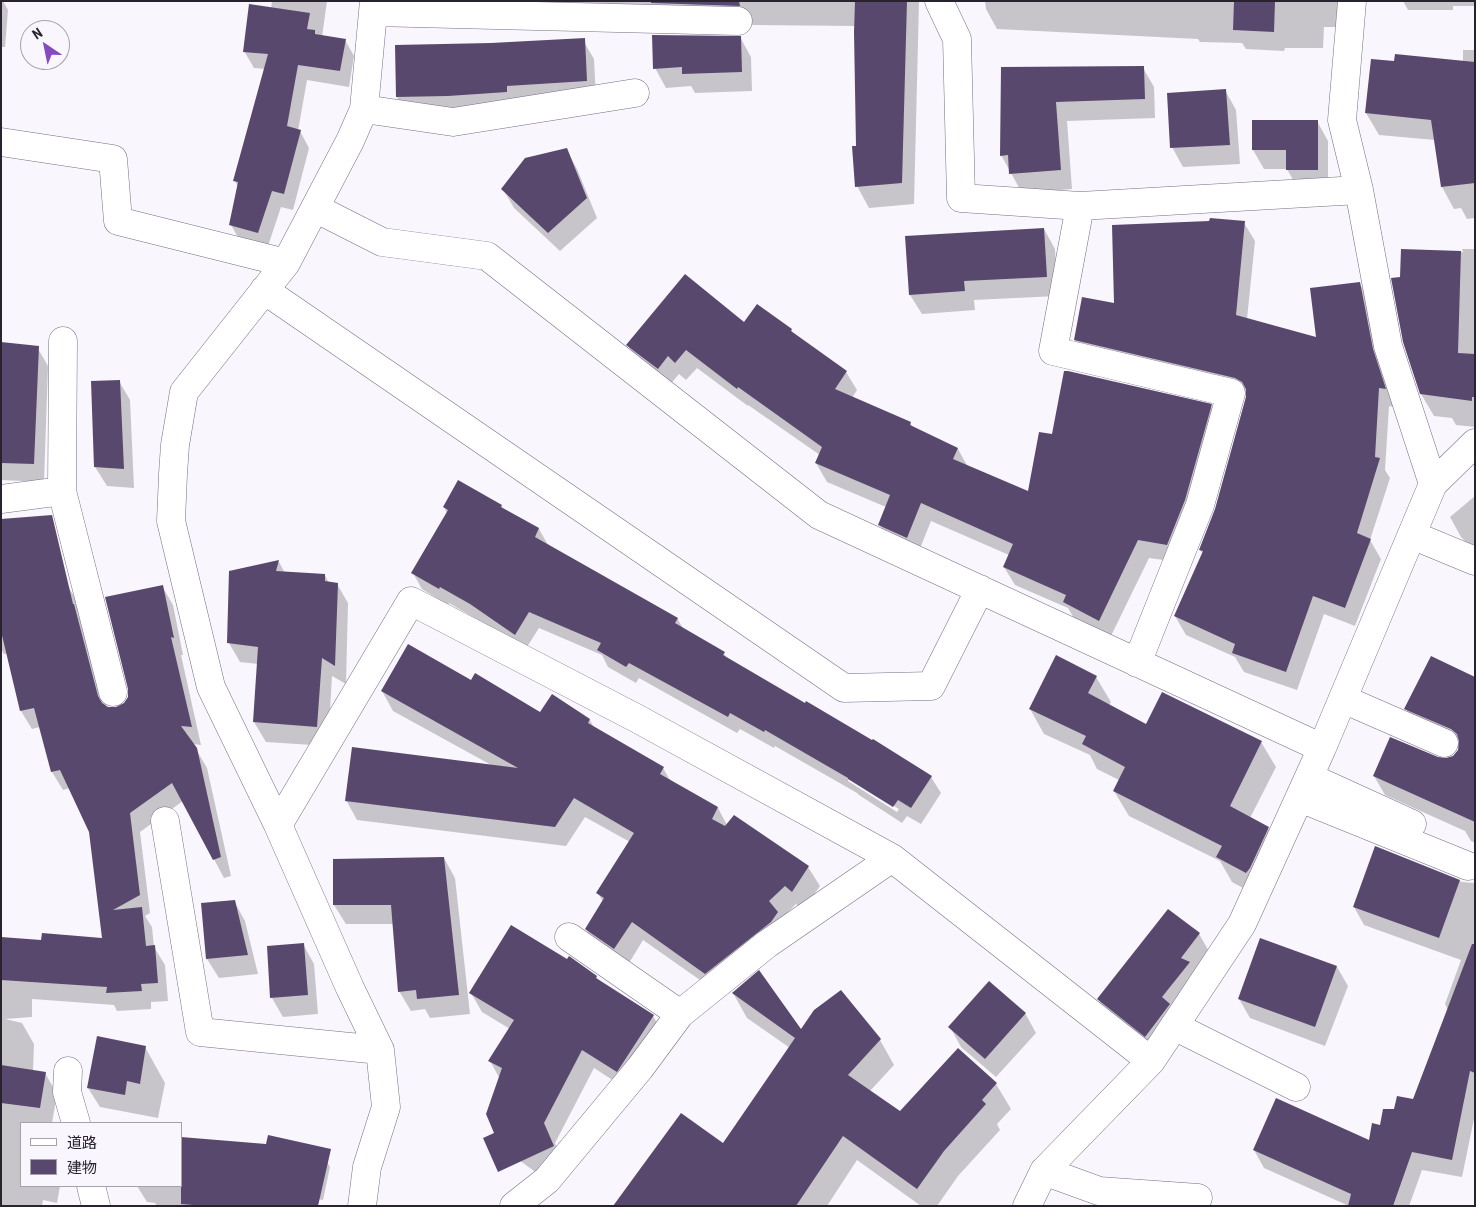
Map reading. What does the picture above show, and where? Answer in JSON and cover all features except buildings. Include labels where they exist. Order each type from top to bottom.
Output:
[{"type":"street","points":[[939,1],[957,39],[961,198],[1080,206],[1360,190]]},
{"type":"street","points":[[1352,1],[1342,120],[1360,190],[1388,346],[1433,484]]},
{"type":"street","points":[[362,1206],[367,1167],[386,1107],[380,1050],[350,988],[278,825],[212,686],[171,520],[175,445],[184,392],[286,263],[350,141],[364,109],[373,7],[738,21]]},
{"type":"street","points":[[364,109],[453,122],[635,93]]},
{"type":"street","points":[[1,142],[113,159],[118,221],[286,263]]},
{"type":"street","points":[[1080,206],[1053,351],[1231,393],[1200,505],[1137,663]]},
{"type":"street","points":[[315,208],[382,242],[487,256],[819,515],[1322,748]]},
{"type":"street","points":[[264,290],[844,688],[931,686],[980,589]]},
{"type":"street","points":[[63,341],[62,491],[113,692]]},
{"type":"street","points":[[1026,1206],[1044,1171],[1151,1061],[1242,924],[1305,788],[1433,484],[1475,443]]},
{"type":"street","points":[[1,499],[62,491]]},
{"type":"street","points":[[1412,535],[1475,562]]},
{"type":"street","points":[[278,825],[411,601],[636,718],[892,858],[1151,1061]]},
{"type":"street","points":[[1343,699],[1444,743]]},
{"type":"street","points":[[1305,788],[1412,824]]},
{"type":"street","points":[[1305,788],[1468,866]]},
{"type":"street","points":[[165,821],[200,1032],[380,1050]]},
{"type":"street","points":[[514,1206],[547,1180],[640,1068],[680,1014],[767,944],[892,858]]},
{"type":"street","points":[[569,937],[680,1014]]},
{"type":"street","points":[[1174,1026],[1296,1087]]},
{"type":"street","points":[[68,1071],[67,1092],[76,1122]]},
{"type":"street","points":[[1044,1171],[1100,1191],[1198,1198]]},
{"type":"street","points":[[91,1187],[96,1206]]}]
